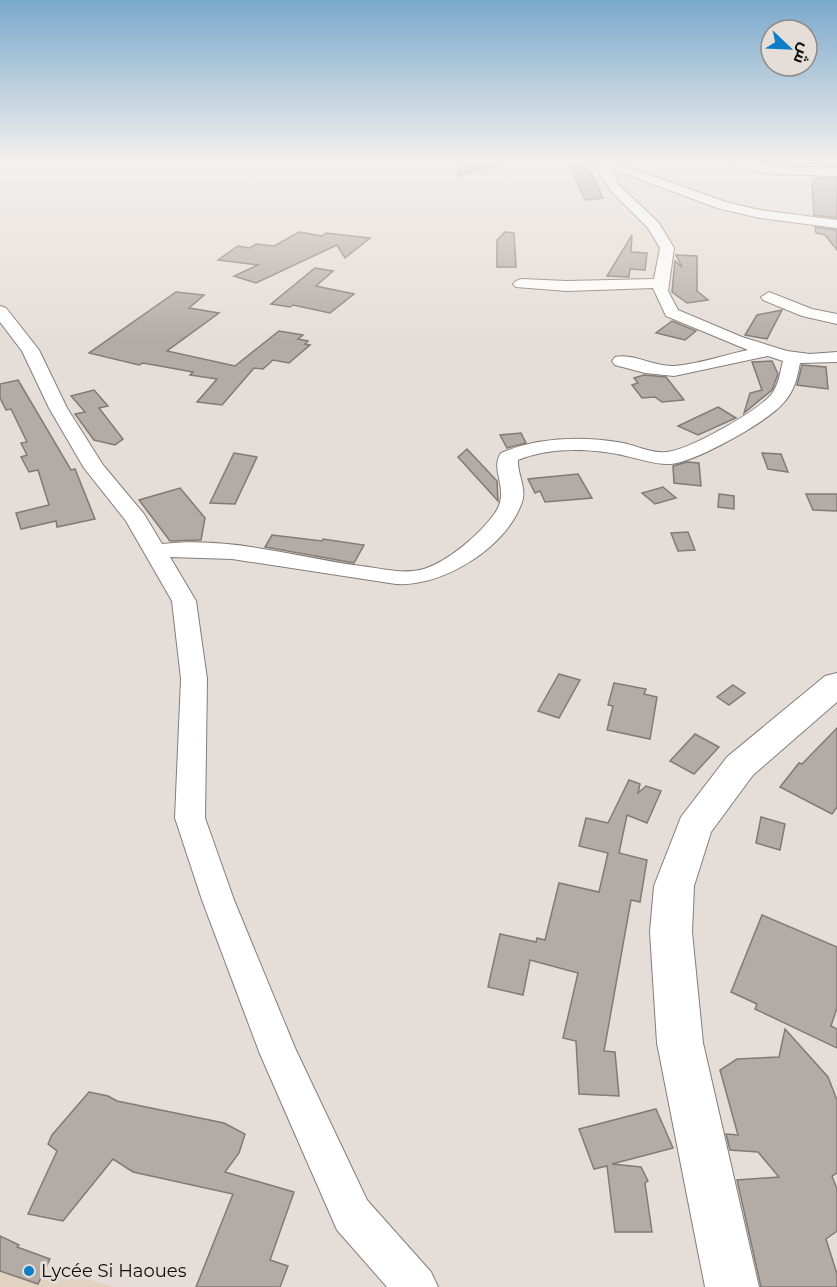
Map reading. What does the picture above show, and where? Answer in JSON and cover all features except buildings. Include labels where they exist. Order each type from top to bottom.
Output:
[{"type":"main road","points":[[732,1287],[680,1043],[671,932],[674,886],[694,828],[740,766],[834,690]]},
{"type":"street","points":[[648,220],[667,248],[662,284],[663,297],[672,313],[736,341],[792,357],[810,359],[837,357]]},
{"type":"street","points":[[807,220],[837,224]]},
{"type":"street","points":[[521,284],[567,286],[662,284]]},
{"type":"street","points":[[769,297],[808,313],[837,320]]},
{"type":"street","points":[[0,311],[30,350],[58,408],[94,468],[136,519],[184,601],[194,679],[190,818],[218,900],[279,1054],[352,1215],[416,1287]]},
{"type":"street","points":[[621,361],[645,368],[674,371],[770,351]]},
{"type":"street","points":[[155,552],[187,549],[399,578],[423,576],[448,567],[492,532],[512,500],[513,489],[506,465],[508,457],[522,450],[547,446],[622,449],[672,458],[729,433],[772,404],[784,389],[792,357]]},
{"type":"shaded area","name":"Lycée Si Haoues","points":[[0,1255],[115,1287],[0,1287]]},
{"type":"place","name":"Lycée Si Haoues","points":[[29,1271]]}]
